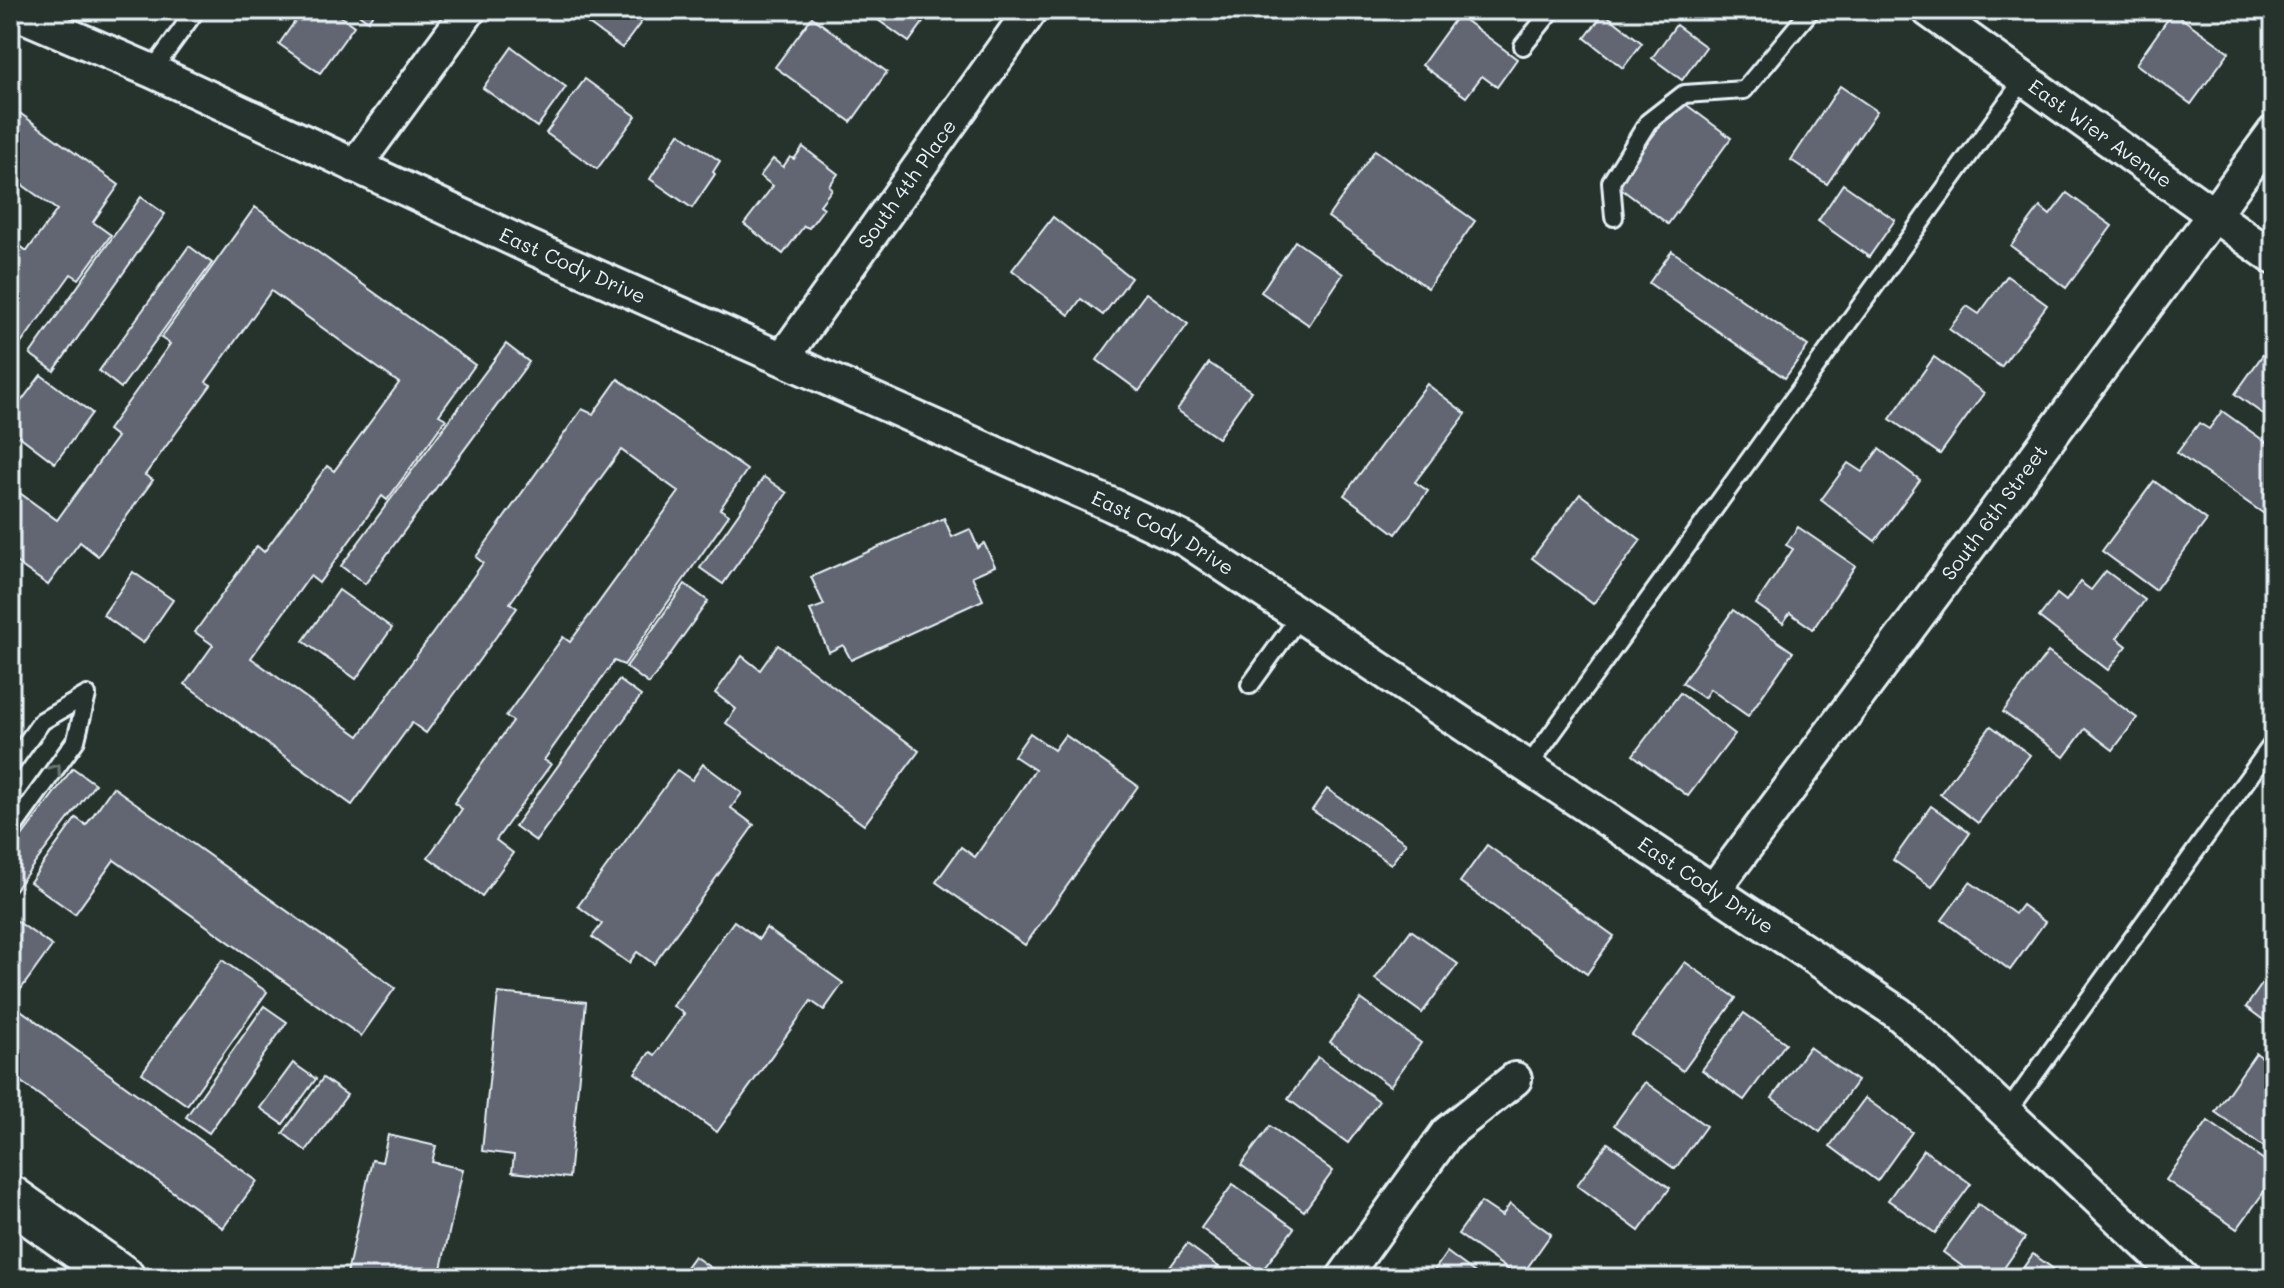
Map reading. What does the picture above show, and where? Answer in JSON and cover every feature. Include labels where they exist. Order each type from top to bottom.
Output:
[{"type":"street","name":"East Cody Drive","points":[[10,10],[152,71],[542,252],[1186,540],[1898,1013],[2182,1278]]},
{"type":"street","points":[[355,166],[469,10]]},
{"type":"street","name":"South 4th Place","points":[[783,358],[1031,10]]},
{"type":"street","name":"East Wier Avenue","points":[[1928,10],[2274,258]]},
{"type":"street","name":"South 6th Street","points":[[1713,891],[2274,132]]},
{"type":"street","points":[[1343,1278],[1447,1133],[1515,1079]]},
{"type":"street","points":[[10,1198],[122,1278]]},
{"type":"lane","points":[[152,71],[196,10]]},
{"type":"lane","points":[[1523,46],[1552,10]]},
{"type":"lane","points":[[1614,217],[1611,182],[1648,122],[1684,94],[1744,90],[1811,10]]},
{"type":"lane","points":[[1527,768],[2024,79]]},
{"type":"lane","points":[[1250,685],[1299,617]]},
{"type":"lane","points":[[10,766],[42,721],[87,695],[76,740],[10,832]]},
{"type":"lane","points":[[2006,1114],[2274,742]]},
{"type":"building","points":[[303,10],[332,10],[354,26],[320,73],[279,44]]},
{"type":"building","points":[[353,10],[376,10],[368,21]]},
{"type":"building","points":[[569,10],[650,10],[622,48]]},
{"type":"building","points":[[864,10],[932,10],[909,42]]},
{"type":"building","points":[[2173,12],[2229,52],[2191,104],[2136,64]]},
{"type":"building","points":[[1604,13],[1642,43],[1623,68],[1585,38]]},
{"type":"building","points":[[1458,15],[1517,59],[1497,87],[1482,76],[1466,97],[1422,65]]},
{"type":"building","points":[[812,17],[887,72],[851,122],[775,67]]},
{"type":"building","points":[[1676,25],[1706,47],[1682,80],[1652,58]]},
{"type":"building","points":[[512,47],[566,87],[537,127],[483,88]]},
{"type":"building","points":[[585,79],[636,116],[597,169],[546,133]]},
{"type":"building","points":[[1840,86],[1877,111],[1827,184],[1791,160]]},
{"type":"building","points":[[1680,100],[1731,138],[1668,224],[1616,185]]},
{"type":"building","points":[[10,106],[119,185],[93,222],[111,235],[79,279],[71,274],[10,359],[10,260],[20,246],[27,251],[57,210],[10,176]]},
{"type":"building","points":[[679,133],[720,161],[692,208],[650,179]]},
{"type":"building","points":[[803,147],[838,174],[820,205],[824,208],[809,228],[804,226],[783,254],[744,224],[773,186],[760,176],[773,159],[783,167]]},
{"type":"building","points":[[1375,150],[1475,221],[1428,288],[1328,217]]},
{"type":"building","points":[[1843,184],[1895,220],[1869,257],[1818,221]]},
{"type":"building","points":[[2067,193],[2112,226],[2066,288],[2011,246],[2040,207],[2050,215]]},
{"type":"building","points":[[141,197],[165,214],[54,371],[30,354]]},
{"type":"building","points":[[255,207],[475,365],[439,415],[446,419],[387,500],[382,496],[319,583],[310,576],[251,658],[359,736],[483,563],[476,557],[582,409],[593,414],[618,379],[747,470],[720,509],[729,515],[624,665],[614,661],[544,760],[551,764],[496,840],[513,853],[482,896],[428,857],[462,809],[454,803],[513,721],[506,716],[563,637],[570,642],[679,492],[621,450],[510,603],[517,608],[426,733],[412,723],[352,805],[185,684],[213,645],[195,632],[257,546],[264,552],[327,466],[334,471],[399,383],[271,291],[206,382],[211,385],[145,475],[153,480],[98,556],[80,542],[48,585],[10,558],[10,486],[57,520],[117,437],[108,430],[170,344],[161,338]]},
{"type":"building","points":[[1053,217],[1131,278],[1103,315],[1081,299],[1069,315],[1012,270]]},
{"type":"building","points":[[1295,241],[1343,274],[1309,325],[1261,292]]},
{"type":"building","points":[[189,246],[212,263],[121,388],[99,371]]},
{"type":"building","points":[[1672,251],[1808,346],[1785,378],[1649,283]]},
{"type":"building","points":[[2007,276],[2047,305],[2001,367],[1949,329],[1967,306],[1979,314]]},
{"type":"building","points":[[1146,293],[1188,324],[1139,391],[1097,360]]},
{"type":"building","points":[[2274,339],[2274,422],[2235,394]]},
{"type":"building","points":[[506,344],[529,362],[365,584],[341,566]]},
{"type":"building","points":[[1934,357],[1984,393],[1940,454],[1890,419]]},
{"type":"building","points":[[1209,363],[1251,391],[1218,438],[1177,410]]},
{"type":"building","points":[[41,375],[92,413],[55,463],[10,429],[10,416]]},
{"type":"building","points":[[1427,384],[1466,414],[1415,482],[1428,491],[1396,534],[1344,495]]},
{"type":"building","points":[[2222,411],[2274,448],[2274,513],[2270,518],[2177,453],[2199,423],[2209,429]]},
{"type":"building","points":[[1879,449],[1920,480],[1875,541],[1821,500],[1848,463],[1862,472]]},
{"type":"building","points":[[764,477],[787,493],[723,584],[700,568]]},
{"type":"building","points":[[2154,481],[2207,520],[2155,590],[2102,551]]},
{"type":"building","points":[[1580,494],[1641,540],[1593,604],[1532,558]]},
{"type":"building","points":[[944,518],[952,537],[970,529],[978,548],[984,543],[995,566],[972,576],[983,600],[851,660],[843,645],[829,652],[810,610],[824,605],[811,577]]},
{"type":"building","points":[[1798,527],[1855,566],[1813,629],[1790,613],[1783,623],[1756,604],[1793,549],[1786,545]]},
{"type":"building","points":[[2106,571],[2145,600],[2117,638],[2127,646],[2108,670],[2039,617],[2057,594],[2066,601],[2080,582],[2091,590]]},
{"type":"building","points":[[133,572],[173,600],[143,643],[103,615]]},
{"type":"building","points":[[685,584],[708,601],[649,684],[626,667]]},
{"type":"building","points":[[339,590],[392,628],[356,679],[303,641]]},
{"type":"building","points":[[1733,610],[1793,652],[1748,716],[1710,689],[1704,698],[1682,683]]},
{"type":"building","points":[[778,645],[919,751],[864,825],[726,723],[736,709],[715,693],[742,656],[760,670]]},
{"type":"building","points":[[2048,652],[2137,718],[2113,750],[2085,729],[2064,757],[2003,712]]},
{"type":"building","points":[[619,680],[641,696],[536,841],[515,826]]},
{"type":"building","points":[[1680,693],[1735,734],[1688,796],[1633,755]]},
{"type":"building","points":[[1991,726],[2030,755],[1978,823],[1940,794]]},
{"type":"building","points":[[1030,733],[1054,750],[1065,735],[1138,786],[1025,945],[936,882],[961,847],[975,857],[1035,770],[1014,756]]},
{"type":"building","points":[[703,764],[742,793],[731,808],[754,825],[654,964],[637,952],[629,963],[592,937],[602,924],[578,906],[677,770],[692,780]]},
{"type":"building","points":[[73,768],[95,784],[10,896],[10,852]]},
{"type":"building","points":[[113,787],[395,988],[361,1036],[114,860],[75,914],[30,882],[76,818],[86,825]]},
{"type":"building","points":[[1327,789],[1406,843],[1391,864],[1312,810]]},
{"type":"building","points":[[1931,806],[1970,833],[1932,887],[1893,860]]},
{"type":"building","points":[[1487,845],[1614,936],[1587,974],[1460,882]]},
{"type":"building","points":[[1970,882],[2015,914],[2022,905],[2045,922],[2010,970],[1942,920]]},
{"type":"building","points":[[10,916],[52,946],[11,1003],[257,1181],[223,1228],[10,1074]]},
{"type":"building","points":[[734,921],[759,939],[766,928],[843,983],[824,1010],[811,1001],[717,1132],[635,1073],[650,1052],[655,1055],[684,1014],[673,1006]]},
{"type":"building","points":[[1411,930],[1458,964],[1422,1013],[1375,979]]},
{"type":"building","points":[[222,960],[267,992],[187,1105],[142,1073]]},
{"type":"building","points":[[1685,962],[1736,998],[1683,1071],[1632,1035]]},
{"type":"building","points":[[2274,967],[2274,1028],[2246,1007]]},
{"type":"building","points":[[498,993],[586,1002],[569,1178],[512,1172],[514,1155],[482,1151]]},
{"type":"building","points":[[1361,999],[1421,1043],[1390,1086],[1330,1042]]},
{"type":"building","points":[[264,1006],[287,1022],[209,1133],[186,1117]]},
{"type":"building","points":[[1744,1013],[1786,1043],[1744,1100],[1702,1070]]},
{"type":"building","points":[[1809,1047],[1857,1081],[1820,1132],[1772,1098]]},
{"type":"building","points":[[2256,1053],[2274,1066],[2274,1154],[2215,1112]]},
{"type":"building","points":[[1318,1057],[1379,1101],[1348,1143],[1288,1099]]},
{"type":"building","points":[[293,1063],[316,1079],[283,1124],[260,1108]]},
{"type":"building","points":[[323,1078],[347,1095],[306,1151],[283,1133]]},
{"type":"building","points":[[1645,1082],[1706,1126],[1675,1169],[1614,1125]]},
{"type":"building","points":[[1865,1098],[1912,1132],[1877,1181],[1830,1146]]},
{"type":"building","points":[[2208,1121],[2274,1167],[2274,1178],[2237,1229],[2166,1180]]},
{"type":"building","points":[[1270,1126],[1333,1171],[1304,1211],[1241,1165]]},
{"type":"building","points":[[388,1135],[436,1146],[432,1162],[463,1169],[439,1278],[346,1278],[372,1160],[382,1162]]},
{"type":"building","points":[[1608,1143],[1670,1188],[1639,1231],[1577,1185]]},
{"type":"building","points":[[1924,1150],[1971,1184],[1935,1233],[1888,1200]]},
{"type":"building","points":[[1233,1184],[1294,1228],[1261,1272],[1201,1228]]},
{"type":"building","points":[[1481,1202],[1502,1216],[1510,1204],[1551,1234],[1520,1278],[1458,1234]]},
{"type":"building","points":[[1978,1204],[2025,1238],[1997,1278],[1978,1278],[1943,1252]]},
{"type":"building","points":[[1187,1244],[1234,1278],[1162,1278]]},
{"type":"building","points":[[1447,1252],[1482,1278],[1429,1278]]},
{"type":"building","points":[[2033,1254],[2066,1278],[2016,1278]]},
{"type":"building","points":[[694,1256],[725,1278],[678,1278]]}]
